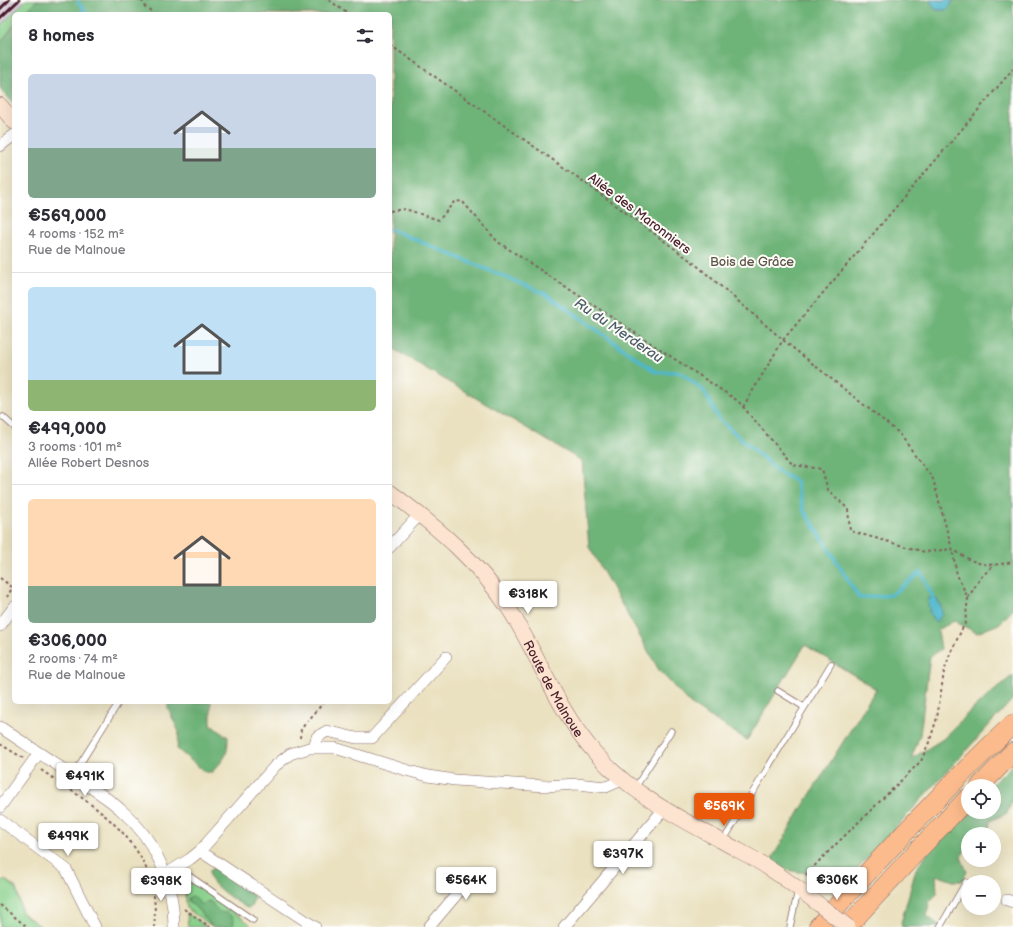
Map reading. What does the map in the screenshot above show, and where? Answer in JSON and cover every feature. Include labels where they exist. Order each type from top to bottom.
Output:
[{"type":"highway","points":[[818,927],[921,815],[1013,724]]},
{"type":"highway","points":[[987,779],[1013,752]]},
{"type":"highway","points":[[848,927],[961,805]]},
{"type":"main road","points":[[0,105],[12,120]]},
{"type":"main road","name":"Route de Malnoue","points":[[392,493],[420,514],[466,554],[491,584],[512,614],[578,731],[596,754],[622,780],[664,809],[765,865],[848,927]]},
{"type":"street","points":[[0,146],[12,137]]},
{"type":"street","points":[[392,545],[420,514]]},
{"type":"street","points":[[0,626],[12,610]]},
{"type":"street","points":[[314,747],[317,737],[327,731],[356,738],[372,738],[446,657]]},
{"type":"street","points":[[0,727],[73,775],[111,802],[133,821],[152,846],[166,874],[173,905],[174,927]]},
{"type":"street","points":[[166,874],[180,866],[200,851],[282,759],[300,750],[314,747],[335,748],[414,772],[455,780],[545,786],[577,784],[606,787],[622,780]]},
{"type":"street","points":[[0,807],[39,753]]},
{"type":"street","points":[[564,927],[664,809]]},
{"type":"street","points":[[0,820],[66,869],[95,927]]},
{"type":"street","points":[[200,851],[316,927]]},
{"type":"street","points":[[429,927],[462,888],[448,875]]},
{"type":"lane","points":[[3,417],[12,425]]},
{"type":"lane","points":[[723,842],[831,664]]},
{"type":"lane","points":[[778,691],[804,707]]},
{"type":"lane","points":[[73,775],[118,704]]},
{"type":"lane","points":[[635,789],[671,731]]},
{"type":"lane","points":[[180,866],[186,873],[253,920]]},
{"type":"lane","points":[[940,927],[961,891]]},
{"type":"lane","points":[[790,927],[803,892]]},
{"type":"path","points":[[142,0],[143,5],[152,12]]},
{"type":"path","points":[[329,0],[345,12]]},
{"type":"path","name":"Allée des Maronniers","points":[[392,46],[580,179],[694,263],[783,340],[899,433],[933,479],[952,549],[957,575],[968,598]]},
{"type":"path","points":[[743,407],[783,340],[1013,69]]},
{"type":"path","points":[[392,210],[405,209],[439,220],[454,202],[462,200],[498,242],[738,401],[793,465],[822,469],[828,490],[848,509],[850,531],[925,552],[952,549],[970,560],[982,564],[994,565],[1013,562]]},
{"type":"path","points":[[803,892],[806,874],[921,761],[937,718],[944,672],[950,654],[965,623],[968,598],[981,577],[994,565]]},
{"type":"path","points":[[0,578],[12,586],[4,601]]},
{"type":"path","points":[[300,750],[301,729],[322,704]]},
{"type":"path","points":[[0,744],[93,805],[130,841],[138,851],[149,878],[153,894],[154,927]]},
{"type":"path","points":[[0,905],[26,927]]},
{"type":"path","points":[[179,906],[210,927]]},
{"type":"shaded area","points":[[0,0],[26,0],[14,12],[12,12],[12,14],[0,26]]},
{"type":"green space","points":[[26,0],[38,0],[27,12],[14,12]]},
{"type":"green space","name":"Bois de Grâce","points":[[37,0],[1013,0],[1013,610],[999,624],[977,633],[954,621],[938,630],[941,649],[930,656],[920,735],[911,759],[943,739],[969,712],[1013,675],[1013,699],[869,857],[840,885],[825,880],[819,875],[767,867],[876,689],[805,645],[747,740],[690,704],[659,670],[589,547],[582,461],[392,348],[392,12],[26,12]]},
{"type":"green space","points":[[12,14],[12,28],[0,43],[0,26]]},
{"type":"green space","points":[[12,28],[12,102],[0,88],[0,43]]},
{"type":"green space","points":[[168,704],[211,704],[211,725],[228,737],[225,756],[212,772],[205,772],[177,749],[179,732],[168,708]]},
{"type":"green space","points":[[1013,765],[1013,800],[1007,813],[1001,816],[1001,779],[998,779]]},
{"type":"green space","points":[[961,814],[961,819],[994,819],[990,821],[989,827],[961,827],[961,867],[965,867],[967,872],[965,875],[961,875],[961,881],[953,881],[936,875],[937,894],[929,902],[927,916],[941,927],[902,927],[901,923],[916,869],[940,835]]},
{"type":"green space","points":[[212,868],[252,894],[254,897],[251,907],[247,908],[215,884],[209,873]]},
{"type":"green space","points":[[4,879],[16,888],[22,913],[40,926],[39,927],[0,927],[0,885]]},
{"type":"green space","points":[[187,882],[196,884],[250,924],[248,927],[213,927],[187,909],[184,886]]},
{"type":"green space","points":[[192,896],[195,897],[201,905],[208,901],[211,902],[219,912],[227,913],[232,916],[234,920],[233,927],[213,927],[189,902],[188,898]]},
{"type":"green space","points":[[187,913],[207,927],[188,927]]},
{"type":"water","points":[[954,0],[947,10],[936,10],[930,1]]},
{"type":"water","points":[[928,598],[937,599],[942,609],[943,614],[936,622],[930,614]]},
{"type":"waterway","name":"Ru du Merderau","points":[[78,2],[86,12]]},
{"type":"waterway","name":"Ru du Merderau","points":[[392,230],[548,295],[656,372],[680,372],[704,391],[718,418],[780,473],[796,481],[804,511],[859,598],[891,595],[921,572],[935,602]]},
{"type":"railway","points":[[0,9],[9,0]]},
{"type":"railway","points":[[0,18],[19,0]]}]
